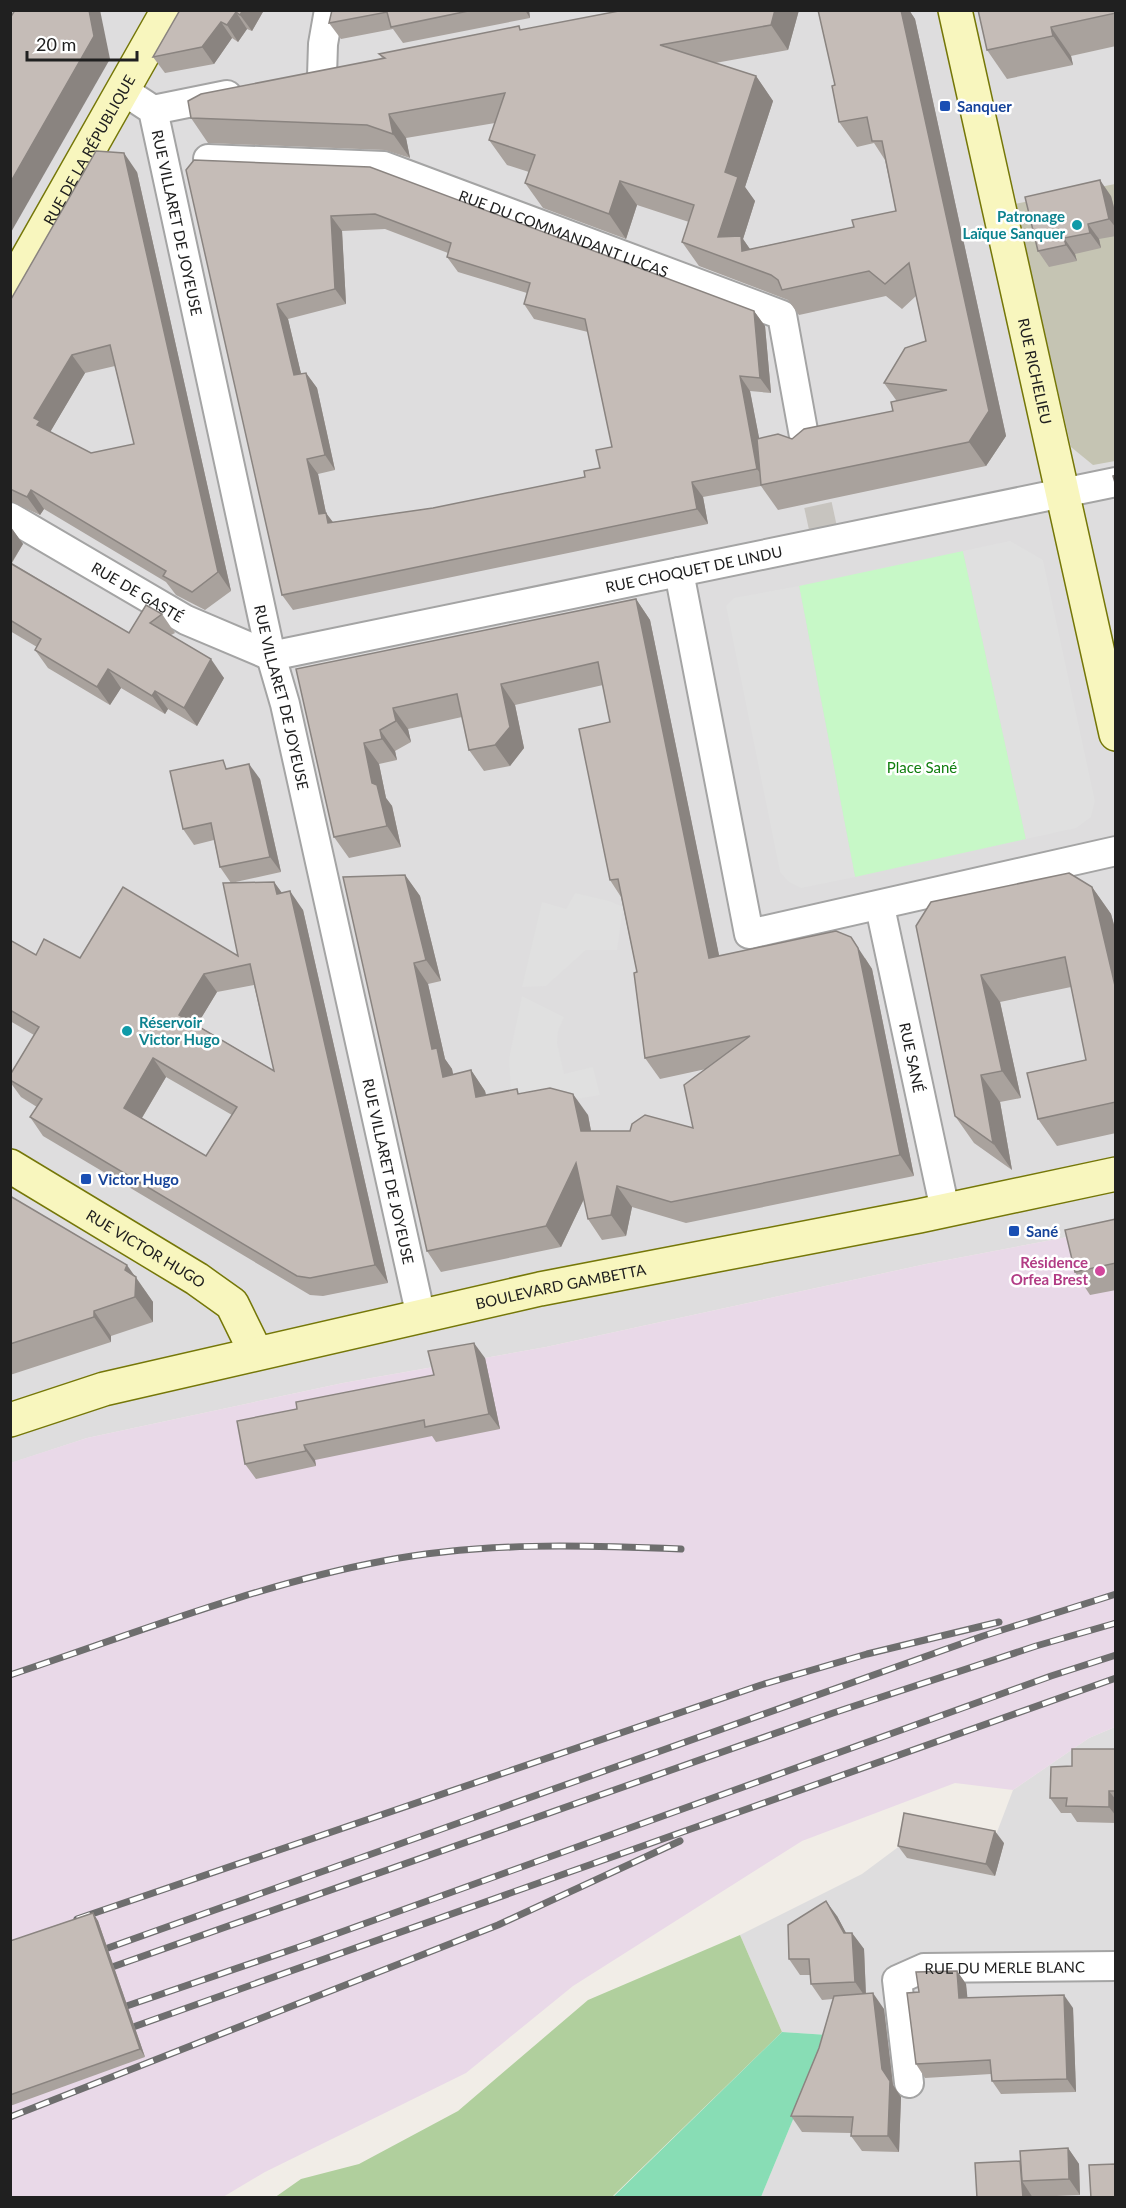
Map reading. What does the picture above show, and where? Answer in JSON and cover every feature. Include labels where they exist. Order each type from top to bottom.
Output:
[{"type":"street","name":"RUE DE LA RÉPUBLIQUE","points":[[10,289],[168,10]]},
{"type":"street","points":[[322,76],[322,44],[329,10]]},
{"type":"street","name":"RUE RICHELIEU","points":[[955,10],[1116,734]]},
{"type":"street","points":[[153,110],[252,90]]},
{"type":"street","name":"RUE VILLARET DE JOYEUSE","points":[[124,91],[153,110],[271,656],[285,704],[422,1317]]},
{"type":"street","name":"RUE DU COMMANDANT LUCAS","points":[[207,159],[384,166],[782,315],[806,447]]},
{"type":"street","name":"RUE CHOQUET DE LINDU","points":[[271,656],[1116,482]]},
{"type":"street","name":"RUE DE GASTÉ","points":[[10,517],[186,620],[271,656]]},
{"type":"street","points":[[680,572],[749,934],[880,907],[1116,851]]},
{"type":"street","name":"RUE SANÉ","points":[[880,907],[945,1210]]},
{"type":"street","name":"RUE VICTOR HUGO","points":[[10,1166],[197,1279],[232,1304],[256,1353]]},
{"type":"street","name":"BOULEVARD GAMBETTA","points":[[10,1420],[104,1389],[256,1353],[650,1266],[945,1210],[1116,1174]]},
{"type":"street","name":"RUE DU MERLE BLANC","points":[[909,2083],[897,1980],[924,1968],[1116,1966]]},
{"type":"shaded area","points":[[10,11],[1115,11],[1115,1228],[926,1264],[546,1347],[343,1383],[87,1438],[11,1463]]},
{"type":"shaded area","points":[[1115,184],[1115,461],[1093,465],[1071,447],[1015,204]]},
{"type":"shaded area","points":[[1010,541],[1043,560],[1095,801],[1091,817],[1076,828],[1026,839],[963,551]]},
{"type":"shaded area","points":[[799,586],[855,877],[801,888],[789,882],[780,872],[726,606],[734,598]]},
{"type":"shaded area","points":[[575,893],[609,901],[623,907],[617,950],[586,950],[546,986],[522,987],[542,902],[566,909]]},
{"type":"shaded area","points":[[522,996],[564,1017],[558,1031],[557,1043],[564,1074],[593,1067],[600,1095],[512,1110],[509,1059]]},
{"type":"shaded area","points":[[1115,1228],[1115,1727],[1089,1738],[1013,1790],[955,1783],[802,1841],[573,1986],[466,2073],[265,2172],[223,2197],[11,2197],[10,1463],[87,1438],[343,1383],[546,1347],[926,1264]]},
{"type":"shaded area","points":[[1115,1727],[1115,2197],[761,2197],[828,2035],[782,2032],[740,1935],[862,1874],[905,1842],[909,1822],[994,1840],[1013,1790],[1089,1738]]},
{"type":"green space","name":"Place Sané","points":[[963,551],[1026,839],[855,877],[799,586]]},
{"type":"green space","points":[[740,1935],[782,2032],[612,2197],[274,2198],[301,2179],[359,2164],[458,2111],[588,2000]]},
{"type":"green space","points":[[782,2032],[828,2035],[761,2197],[612,2198]]},
{"type":"building","points":[[15,10],[89,10],[94,36],[10,183],[10,18]]},
{"type":"building","points":[[180,10],[243,10],[240,15],[236,12],[227,25],[221,22],[202,47],[153,57]]},
{"type":"building","points":[[332,10],[473,10],[391,27],[387,12],[329,23]]},
{"type":"building","points":[[624,10],[775,10],[771,25],[660,45],[756,76],[725,172],[738,177],[718,237],[741,236],[742,251],[854,227],[852,220],[896,211],[882,141],[872,141],[867,117],[839,122],[832,86],[835,85],[818,10],[901,10],[989,411],[969,442],[761,485],[757,439],[778,434],[792,439],[804,429],[893,411],[891,402],[947,390],[884,383],[905,348],[926,341],[909,263],[885,284],[869,271],[782,290],[778,280],[771,275],[682,242],[694,205],[620,181],[609,214],[525,183],[535,155],[489,140],[505,93],[389,114],[393,134],[367,125],[191,118],[188,101],[201,94],[385,58],[379,54],[519,26],[520,30]]},
{"type":"building","points":[[978,10],[1116,10],[1116,13],[1051,27],[1053,36],[987,50]]},
{"type":"building","points":[[96,151],[124,153],[218,572],[192,592],[163,576],[166,571],[31,490],[27,497],[10,489],[10,301]],"holes":[[[110,345],[134,444],[91,453],[37,425],[40,421],[34,418],[72,355]]]},
{"type":"building","points":[[194,160],[370,167],[754,311],[760,378],[740,376],[757,469],[692,482],[697,509],[282,595],[186,170]],"holes":[[[375,214],[451,243],[447,257],[530,283],[524,304],[585,319],[612,447],[596,450],[600,468],[584,471],[585,477],[433,508],[328,523],[326,513],[319,514],[307,459],[325,455],[306,373],[294,375],[277,304],[335,289],[331,216]]]},
{"type":"building","points":[[1100,180],[1109,219],[1088,224],[1090,233],[1064,238],[1066,245],[1038,251],[1025,197]]},
{"type":"building","points":[[10,563],[129,633],[146,605],[162,614],[150,623],[211,659],[184,708],[155,691],[152,696],[108,669],[97,687],[35,650],[41,639],[10,620]]},
{"type":"building","points":[[636,599],[709,958],[836,931],[851,937],[858,948],[900,1155],[671,1202],[617,1186],[611,1215],[588,1219],[576,1163],[546,1226],[427,1251],[343,877],[405,875],[426,960],[414,963],[432,1049],[437,1048],[443,1077],[471,1070],[476,1097],[517,1089],[518,1094],[550,1088],[573,1094],[581,1131],[630,1131],[632,1124],[645,1115],[693,1128],[684,1085],[750,1036],[645,1058],[634,973],[637,972],[618,879],[610,880],[579,729],[610,722],[598,662],[501,684],[510,727],[495,745],[469,750],[457,694],[393,708],[396,721],[380,730],[382,739],[364,743],[372,783],[377,785],[387,826],[334,837],[296,669]]},
{"type":"building","points":[[223,760],[226,769],[249,764],[270,857],[220,867],[211,823],[183,829],[170,771]]},
{"type":"building","points":[[1069,873],[1092,887],[1116,990],[1116,1102],[1038,1119],[1027,1073],[1086,1060],[1065,957],[981,975],[1002,1071],[981,1075],[993,1143],[955,1116],[916,926],[931,902]]},
{"type":"building","points":[[274,882],[277,894],[290,891],[375,1265],[310,1278],[297,1276],[30,1117],[42,1099],[10,1080],[10,1075],[39,1027],[10,1010],[10,940],[36,955],[44,939],[80,958],[123,887],[238,956],[223,883]],"holes":[[[250,964],[274,1071],[179,1015],[204,974]],[[153,1058],[237,1107],[206,1156],[124,1108]]]},
{"type":"building","points":[[10,1196],[127,1265],[125,1270],[136,1277],[135,1297],[94,1311],[94,1317],[10,1344]]},
{"type":"building","points":[[1116,1219],[1116,1263],[1075,1272],[1065,1230]]},
{"type":"building","points":[[474,1343],[489,1414],[425,1427],[424,1420],[304,1445],[306,1451],[245,1464],[237,1421],[297,1409],[296,1402],[434,1375],[428,1351]]},
{"type":"building","points":[[1072,1749],[1116,1749],[1116,1791],[1109,1791],[1109,1807],[1066,1806],[1067,1798],[1050,1798],[1051,1767],[1072,1766]]},
{"type":"building","points":[[904,1813],[995,1831],[986,1864],[898,1846]]},
{"type":"building","points":[[826,1901],[844,1933],[852,1933],[855,1982],[811,1984],[809,1959],[789,1959],[788,1925]]},
{"type":"building","points":[[93,1913],[140,2049],[10,2095],[10,1941]]},
{"type":"building","points":[[957,1971],[959,1998],[1064,1995],[1067,2079],[992,2081],[990,2060],[916,2064],[907,1993],[919,1992],[916,1972]]},
{"type":"building","points":[[873,1993],[882,2069],[890,2081],[888,2136],[851,2136],[853,2117],[791,2116],[819,2048],[834,1996]]},
{"type":"building","points":[[1068,2148],[1069,2179],[1022,2181],[1020,2151]]},
{"type":"building","points":[[1020,2161],[1023,2198],[977,2198],[975,2163]]},
{"type":"building","points":[[1116,2164],[1116,2198],[1091,2198],[1089,2165]]},
{"type":"tunnel","points":[[809,464],[826,542]]},
{"type":"railway","points":[[10,1675],[242,1597],[288,1583],[383,1561],[457,1551],[532,1546],[681,1549]]},
{"type":"railway","points":[[91,1954],[983,1636],[1116,1594]]},
{"type":"railway","points":[[77,1919],[761,1685],[867,1654],[999,1622]]},
{"type":"railway","points":[[98,1972],[833,1713],[1036,1646],[1116,1623]]},
{"type":"railway","points":[[112,2011],[308,1944],[1051,1676],[1116,1655]]},
{"type":"railway","points":[[119,2032],[1116,1678]]},
{"type":"railway","points":[[10,2117],[498,1925],[680,1841]]},
{"type":"place","name":"Sanquer","points":[[945,106]]},
{"type":"place","name":"Patronage Laïque Sanquer","points":[[1077,225]]},
{"type":"place","name":"Réservoir Victor Hugo","points":[[127,1031]]},
{"type":"place","name":"Victor Hugo","points":[[86,1179]]},
{"type":"place","name":"Sané","points":[[1014,1231]]},
{"type":"place","name":"Résidence Orfea Brest","points":[[1100,1271]]}]
